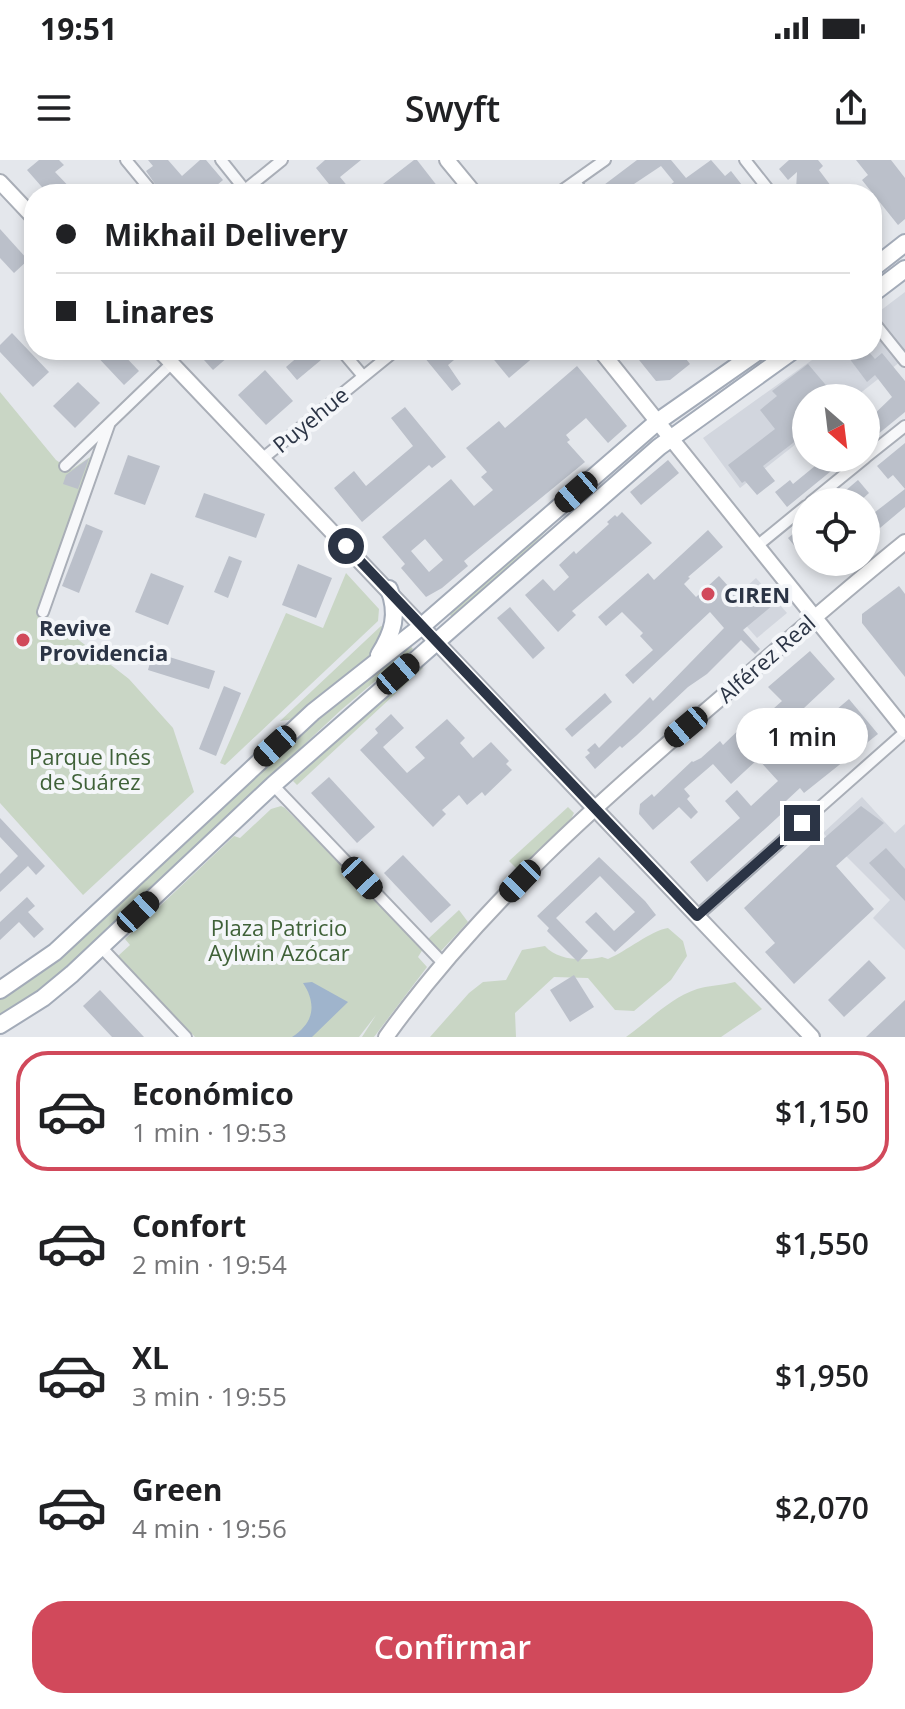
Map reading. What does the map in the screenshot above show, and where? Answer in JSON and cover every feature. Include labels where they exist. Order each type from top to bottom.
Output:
[{"type":"main road","points":[[447,160],[467,184]]},
{"type":"main road","points":[[0,182],[24,207]]},
{"type":"main road","points":[[882,261],[905,243]]},
{"type":"main road","points":[[882,286],[905,269]]},
{"type":"main road","points":[[169,360],[812,1037]]},
{"type":"main road","points":[[608,360],[905,731]]},
{"type":"main road","points":[[0,990],[55,952],[313,712],[422,626],[657,422],[746,360]]},
{"type":"main road","points":[[1,1024],[43,998],[273,785],[670,438],[780,360]]},
{"type":"main road","name":"Alférez Real","points":[[386,1037],[443,963],[594,807],[814,616],[905,542]]},
{"type":"main road","points":[[373,664],[394,623],[395,608],[389,589]]},
{"type":"street","points":[[126,160],[146,184]]},
{"type":"street","points":[[221,160],[237,184]]},
{"type":"street","points":[[252,184],[282,160]]},
{"type":"street","points":[[572,184],[605,160]]},
{"type":"street","points":[[745,160],[764,184]]},
{"type":"street","points":[[882,332],[905,361]]},
{"type":"street","points":[[349,360],[363,376]]},
{"type":"street","name":"Puyehue","points":[[262,459],[383,360]]},
{"type":"street","points":[[65,466],[172,363]]},
{"type":"street","points":[[43,612],[109,425]]},
{"type":"street","points":[[880,447],[905,426]]},
{"type":"street","points":[[828,488],[848,472]]},
{"type":"street","points":[[757,546],[792,517]]},
{"type":"street","points":[[697,916],[905,731]]},
{"type":"street","points":[[273,785],[443,963]]},
{"type":"street","points":[[101,947],[186,1037]]},
{"type":"shaded area","points":[[905,292],[905,358],[872,384],[792,384],[792,447],[740,488],[703,438],[812,360],[882,360],[882,309]]},
{"type":"shaded area","points":[[756,578],[787,613],[757,638],[727,604]]},
{"type":"shaded area","points":[[862,797],[895,833],[905,824],[905,950],[873,918],[890,900],[823,833]]},
{"type":"green space","name":"Parque Inés de Suárez","points":[[0,392],[56,460],[71,470],[96,453],[40,610],[129,679],[173,728],[194,792],[83,895],[0,803]]},
{"type":"green space","points":[[643,444],[452,617],[448,613]]},
{"type":"green space","points":[[346,573],[379,609],[378,621],[225,765],[220,763],[286,613],[323,628]]},
{"type":"green space","points":[[381,626],[386,628],[378,646],[365,662],[295,719],[280,721]]},
{"type":"green space","points":[[408,643],[413,649],[341,710],[75,960],[41,990],[0,1014],[0,996],[263,763]]},
{"type":"green space","points":[[421,665],[423,668],[297,785],[293,781]]},
{"type":"green space","name":"Plaza Patricio Aylwin Azócar","points":[[281,806],[423,949],[418,957],[427,967],[374,1037],[362,1037],[376,1015],[359,1037],[195,1037],[118,956],[130,945],[125,939],[234,836],[240,838],[271,809]]},
{"type":"green space","points":[[568,807],[574,813],[571,819],[519,871],[509,861]]},
{"type":"green space","points":[[459,910],[468,922],[440,952],[436,952],[427,940]]},
{"type":"green space","points":[[668,928],[683,941],[687,956],[671,980],[634,1011],[615,1010],[588,978],[554,977],[515,1013],[516,1037],[430,1037],[469,993],[483,982],[506,980],[522,950],[545,946],[564,957],[608,959]]},
{"type":"green space","points":[[735,982],[762,1009],[721,1037],[626,1037],[687,993]]},
{"type":"water","points":[[312,982],[348,1002],[312,1037],[292,1037],[309,1019],[310,998],[303,983]]},
{"type":"building","points":[[39,160],[59,160],[64,165],[55,172],[66,184],[39,184],[27,170]]},
{"type":"building","points":[[148,160],[168,160],[182,176],[200,160],[206,160],[223,180],[218,184],[155,184],[146,171],[153,166]]},
{"type":"building","points":[[325,160],[361,160],[340,177],[346,184],[329,184],[316,168]]},
{"type":"building","points":[[417,160],[436,184],[383,184]]},
{"type":"building","points":[[637,160],[671,160],[686,178],[711,160],[725,176],[731,171],[741,184],[671,184],[674,182],[661,166],[634,184],[605,184]]},
{"type":"building","points":[[789,160],[818,160],[823,166],[819,170],[830,184],[796,184],[797,172],[788,180],[779,169]]},
{"type":"building","points":[[856,160],[891,160],[905,178],[905,219],[898,225],[882,205],[882,184],[865,184],[862,180],[868,175]]},
{"type":"building","points":[[0,229],[24,256],[24,264],[14,273],[0,258]]},
{"type":"building","points":[[12,333],[24,346],[24,360],[38,360],[49,372],[33,387],[0,352],[0,345]]},
{"type":"building","points":[[882,353],[905,381],[905,412],[880,433],[880,409],[892,397],[875,375],[867,382],[850,360],[882,360]]},
{"type":"building","points":[[100,360],[129,360],[139,371],[124,385]]},
{"type":"building","points":[[204,360],[224,360],[213,370]]},
{"type":"building","points":[[294,360],[321,360],[297,380],[286,367]]},
{"type":"building","points":[[426,360],[454,360],[448,365],[461,384],[452,391]]},
{"type":"building","points":[[494,360],[530,360],[509,378]]},
{"type":"building","points":[[639,360],[687,360],[690,364],[670,380],[656,381]]},
{"type":"building","points":[[808,364],[825,384],[792,384],[792,444],[763,466],[775,481],[757,495],[745,481],[742,483],[728,465],[775,429],[760,410],[777,396],[772,391]]},
{"type":"building","points":[[577,366],[627,426],[608,443],[586,418],[566,435],[570,440],[567,442],[585,462],[464,561],[468,566],[426,597],[401,568],[405,564],[382,537],[451,479],[474,506],[493,490],[481,477],[487,472],[466,448],[499,421],[505,428]],"holes":[[[425,539],[443,560],[429,572],[411,551]]]},
{"type":"building","points":[[265,370],[293,401],[266,425],[238,395]]},
{"type":"building","points":[[78,382],[100,403],[75,428],[53,406]]},
{"type":"building","points":[[405,407],[446,457],[432,468],[429,465],[362,522],[334,488],[354,471],[366,486],[413,446],[391,418]]},
{"type":"building","points":[[905,443],[905,489],[893,475],[888,479],[880,470],[880,464]]},
{"type":"building","points":[[128,455],[160,466],[145,505],[114,494]]},
{"type":"building","points":[[89,458],[78,489],[63,484],[66,475]]},
{"type":"building","points":[[668,460],[679,473],[641,505],[630,492]]},
{"type":"building","points":[[808,472],[830,472],[810,488],[792,488],[792,503],[787,507],[775,492],[790,480],[793,484]]},
{"type":"building","points":[[858,480],[865,488],[849,488]]},
{"type":"building","points":[[905,489],[905,507],[880,528],[880,508]]},
{"type":"building","points":[[204,493],[265,514],[256,538],[195,517]]},
{"type":"building","points":[[622,512],[652,543],[572,611],[576,615],[558,632],[525,595],[543,579],[554,591],[569,577],[559,565],[574,551],[576,554],[609,524],[607,522]]},
{"type":"building","points":[[86,524],[103,531],[79,593],[62,586]]},
{"type":"building","points":[[708,530],[723,547],[684,584],[696,597],[719,576],[740,599],[756,586],[773,605],[743,630],[760,649],[755,654],[741,640],[707,674],[595,769],[585,757],[590,753],[587,750],[595,743],[599,748],[650,697],[653,701],[724,628],[710,612],[633,684],[625,675],[653,650],[640,636],[643,633],[622,612],[606,626],[598,617],[648,573],[654,580]]},
{"type":"building","points":[[229,556],[242,561],[228,598],[214,592]]},
{"type":"building","points":[[298,564],[332,578],[316,618],[282,605]]},
{"type":"building","points":[[151,573],[184,586],[168,625],[135,612]]},
{"type":"building","points":[[899,586],[905,594],[905,677],[862,623],[862,614]]},
{"type":"building","points":[[510,607],[545,648],[533,659],[497,618]]},
{"type":"building","points":[[810,651],[835,679],[773,737],[790,755],[815,733],[829,750],[853,730],[836,710],[849,699],[878,734],[804,793],[800,788],[786,801],[790,806],[707,882],[690,862],[740,818],[725,801],[737,790],[751,806],[778,781],[758,759],[731,784],[713,764],[684,789],[690,796],[687,799],[698,812],[691,819],[679,807],[653,830],[639,814],[640,804],[652,794],[654,797],[692,761],[701,758],[720,741],[723,745],[750,719],[755,725],[782,701],[768,687]]},
{"type":"building","points":[[153,652],[215,671],[209,689],[148,670]]},
{"type":"building","points":[[224,686],[241,693],[216,756],[199,749]]},
{"type":"building","points":[[605,693],[612,702],[572,737],[565,729]]},
{"type":"building","points":[[391,714],[404,728],[383,747],[407,773],[425,758],[415,747],[447,719],[465,738],[460,743],[473,758],[491,742],[509,761],[506,764],[512,770],[485,796],[482,792],[467,805],[459,795],[442,810],[446,814],[433,827],[360,750],[378,733],[375,729]]},
{"type":"building","points":[[329,777],[375,827],[357,843],[311,793]]},
{"type":"building","points":[[861,806],[884,823],[836,866],[874,909],[794,984],[765,952],[775,943],[744,908],[818,838],[821,841]]},
{"type":"building","points":[[0,818],[45,866],[36,875],[28,866],[0,892],[0,874],[18,856],[0,837]]},
{"type":"building","points":[[886,848],[905,869],[905,901],[869,863]]},
{"type":"building","points":[[403,855],[451,905],[431,923],[384,873]]},
{"type":"building","points":[[599,857],[656,915],[615,952],[585,922],[596,912],[614,931],[635,912],[600,876],[556,918],[588,951],[578,962],[547,931],[549,928],[537,916]]},
{"type":"building","points":[[27,897],[35,906],[28,912],[44,929],[34,938],[19,922],[0,940],[0,922]]},
{"type":"building","points":[[869,960],[886,978],[844,1017],[828,1000]]},
{"type":"building","points":[[574,975],[594,1007],[570,1022],[550,990]]},
{"type":"building","points":[[100,990],[144,1037],[112,1037],[83,1006]]},
{"type":"building","points":[[905,1000],[905,1037],[866,1037]]},
{"type":"place","name":"CIREN","points":[[708,594]]},
{"type":"place","name":"Revive Providencia","points":[[23,640]]},
{"type":"route","points":[[346,546],[697,916],[802,823]]}]
